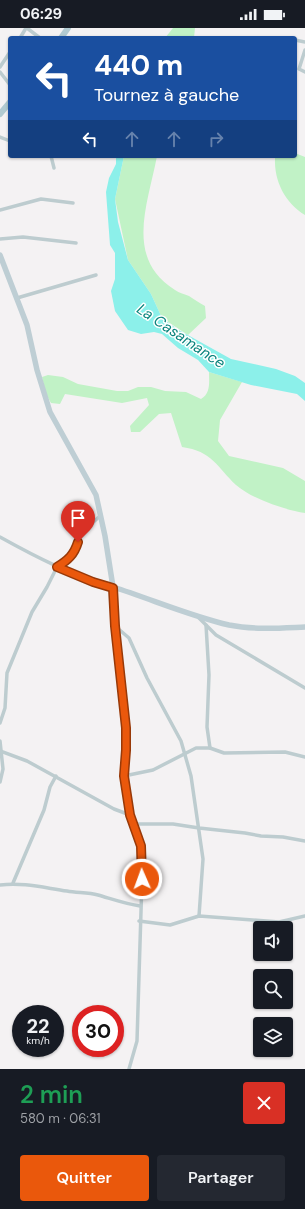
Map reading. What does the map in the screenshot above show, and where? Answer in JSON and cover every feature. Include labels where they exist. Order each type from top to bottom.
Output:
[{"type":"main road","points":[[0,114],[8,104]]},
{"type":"street","points":[[26,28],[37,36]]},
{"type":"street","points":[[305,50],[299,69],[305,72]]},
{"type":"street","points":[[0,67],[8,55]]},
{"type":"street","points":[[0,72],[8,82]]},
{"type":"street","points":[[52,158],[54,168]]},
{"type":"street","points":[[0,210],[41,199],[74,203]]},
{"type":"street","points":[[0,239],[23,236],[76,243]]},
{"type":"street","points":[[0,255],[1,261],[27,325],[46,402],[64,440],[93,487],[100,515],[113,588],[115,626],[126,728],[124,776],[130,815],[141,846],[142,879],[139,921],[136,1041],[129,1069]]},
{"type":"street","points":[[17,298],[96,275]]},
{"type":"street","points":[[0,723],[5,708],[7,673],[32,612],[57,567],[68,560],[74,553],[80,538],[87,528],[100,515]]},
{"type":"street","points":[[0,537],[57,567],[93,582],[167,604],[196,616],[229,625],[249,628],[305,627]]},
{"type":"street","points":[[196,616],[216,634],[305,688]]},
{"type":"street","points":[[206,625],[209,675],[207,727],[210,748]]},
{"type":"street","points":[[115,626],[129,638],[147,678],[175,729],[185,752],[194,786],[203,859],[199,916]]},
{"type":"street","points":[[0,741],[3,769],[0,782]]},
{"type":"street","points":[[124,776],[153,770],[185,752],[196,748],[210,748],[224,753],[285,752],[305,757]]},
{"type":"street","points":[[1,751],[27,761],[114,809],[130,815]]},
{"type":"street","points":[[13,883],[44,810],[50,787],[56,776]]},
{"type":"street","points":[[134,824],[159,823],[261,836],[283,837],[305,841]]},
{"type":"street","points":[[0,885],[13,883],[97,894],[122,903],[140,906]]},
{"type":"street","points":[[139,921],[170,925],[199,916],[279,922],[305,916]]},
{"type":"green space","points":[[173,28],[195,28],[194,36],[167,36]]},
{"type":"green space","points":[[297,154],[305,157],[305,215],[286,198],[276,175],[275,158],[297,158]]},
{"type":"green space","points":[[124,158],[157,158],[145,211],[145,246],[149,262],[159,277],[177,291],[189,296],[205,306],[206,318],[188,335],[162,318],[151,294],[128,260],[115,199]]},
{"type":"green space","points":[[209,372],[242,382],[220,420],[218,441],[229,456],[283,468],[305,481],[305,513],[279,507],[251,495],[236,485],[207,456],[192,449],[182,447],[171,413],[159,414],[140,432],[131,432],[130,426],[149,405],[147,398],[122,403],[65,394],[60,404],[51,403],[46,394],[42,377],[48,375],[63,377],[78,384],[117,391],[128,391],[138,387],[151,387],[165,391],[186,392],[201,399],[208,390]]},
{"type":"water","name":"La Casamance","points":[[116,158],[124,158],[115,199],[118,222],[128,260],[151,294],[162,318],[177,329],[231,359],[276,369],[295,376],[305,383],[305,401],[297,394],[251,385],[209,372],[198,360],[178,348],[162,334],[154,332],[141,334],[128,330],[115,311],[111,291],[115,279],[115,253],[110,245],[106,192],[109,178],[116,164]]},
{"type":"route","points":[[78,542],[74,553],[68,560],[57,567],[93,582],[113,588],[115,626],[126,728],[124,776],[130,815],[141,846],[142,879]]}]
